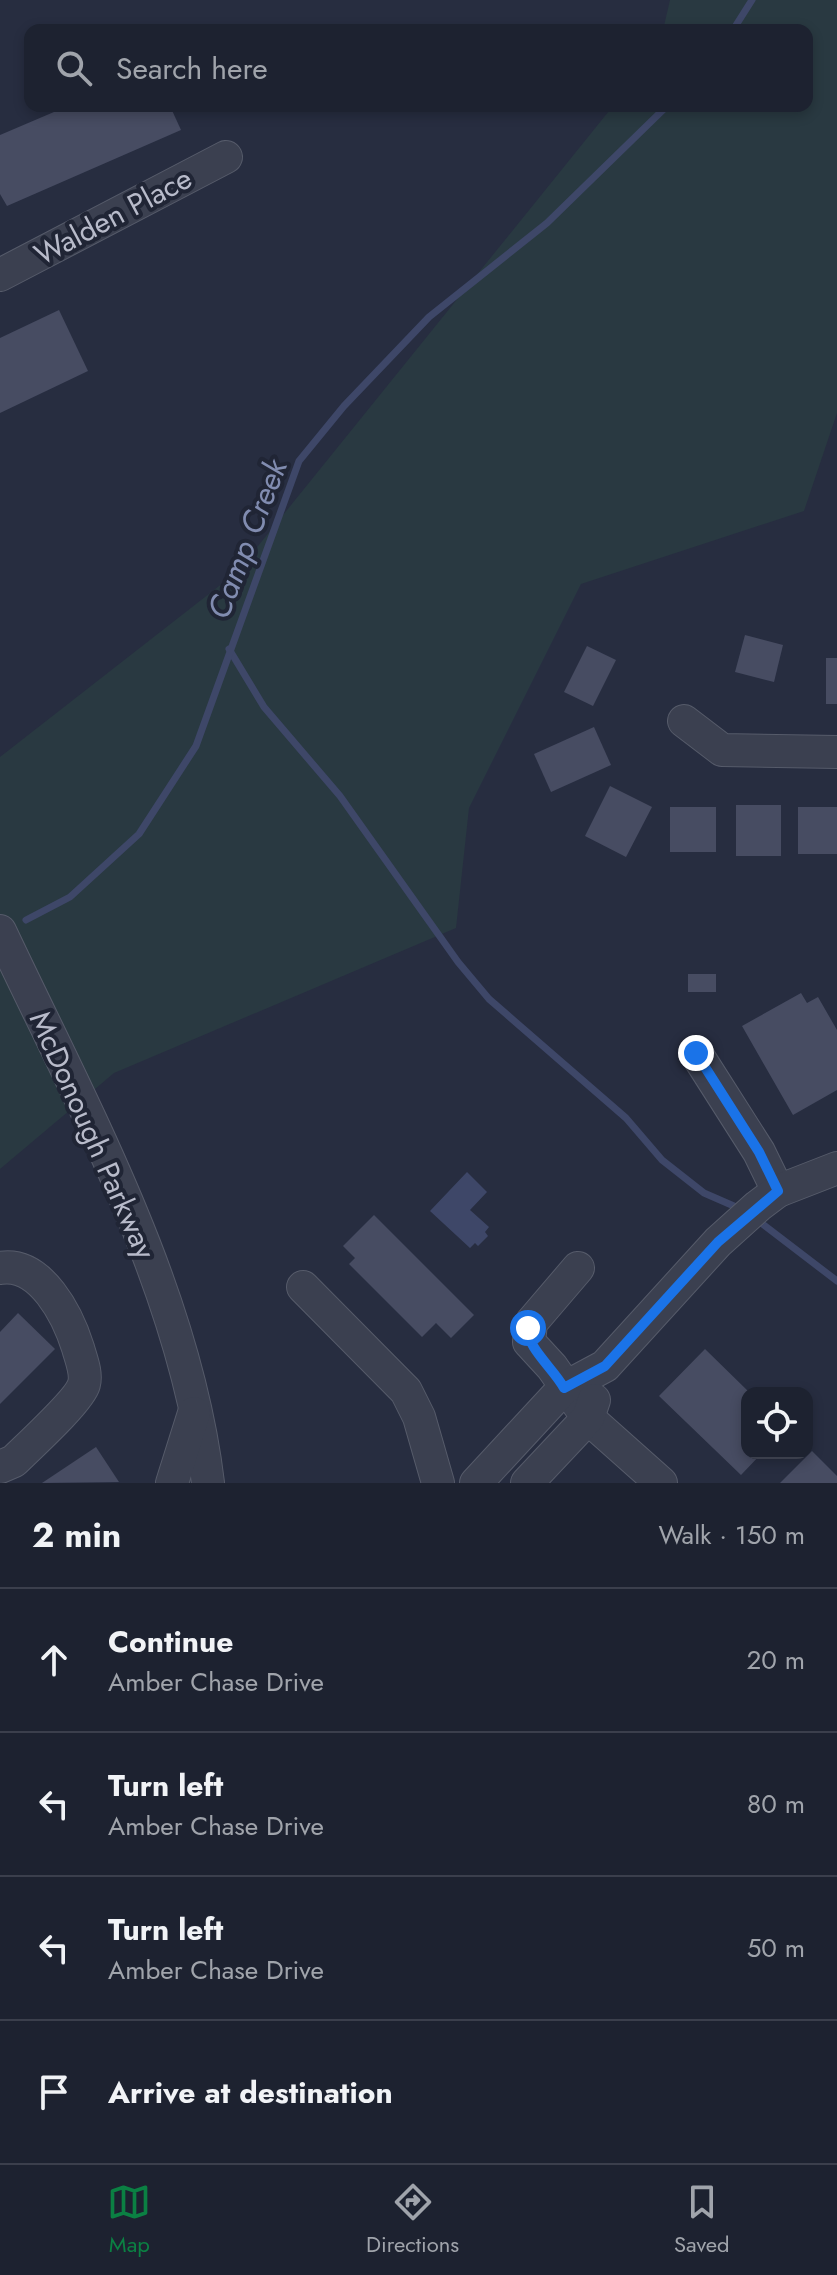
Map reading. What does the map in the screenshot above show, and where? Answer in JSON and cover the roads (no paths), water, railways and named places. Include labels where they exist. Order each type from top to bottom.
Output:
[{"type":"street","name":"Walden Place","points":[[0,275],[226,157]]},
{"type":"street","points":[[684,721],[722,750],[837,752]]},
{"type":"street","name":"McDonough Parkway","points":[[0,931],[147,1242],[195,1410],[208,1483]]},
{"type":"street","points":[[696,1053],[759,1152],[778,1191]]},
{"type":"street","points":[[476,1483],[564,1388],[605,1366],[718,1242],[778,1191],[837,1168]]},
{"type":"street","points":[[0,1268],[16,1267],[25,1271],[59,1302],[68,1316],[85,1378],[80,1393],[14,1461],[0,1467]]},
{"type":"street","points":[[578,1268],[531,1323],[527,1332],[533,1349],[552,1367],[588,1418],[661,1483]]},
{"type":"street","points":[[303,1287],[406,1391],[419,1417],[438,1483]]},
{"type":"street","points":[[527,1483],[588,1418],[605,1366]]},
{"type":"street","points":[[172,1483],[195,1410]]},
{"type":"water","points":[[467,1172],[487,1192],[470,1210],[489,1227],[485,1232],[488,1236],[478,1246],[475,1243],[470,1248],[430,1211]]},
{"type":"waterway","name":"Camp Creek","points":[[737,24],[752,0]]},
{"type":"waterway","name":"Camp Creek","points":[[26,920],[70,897],[139,834],[196,746],[299,461],[344,406],[429,317],[547,223],[661,112]]},
{"type":"waterway","points":[[229,649],[264,707],[340,796],[458,962],[489,999],[626,1118],[662,1160],[704,1193],[743,1210]]},
{"type":"waterway","points":[[756,1219],[837,1281]]}]
